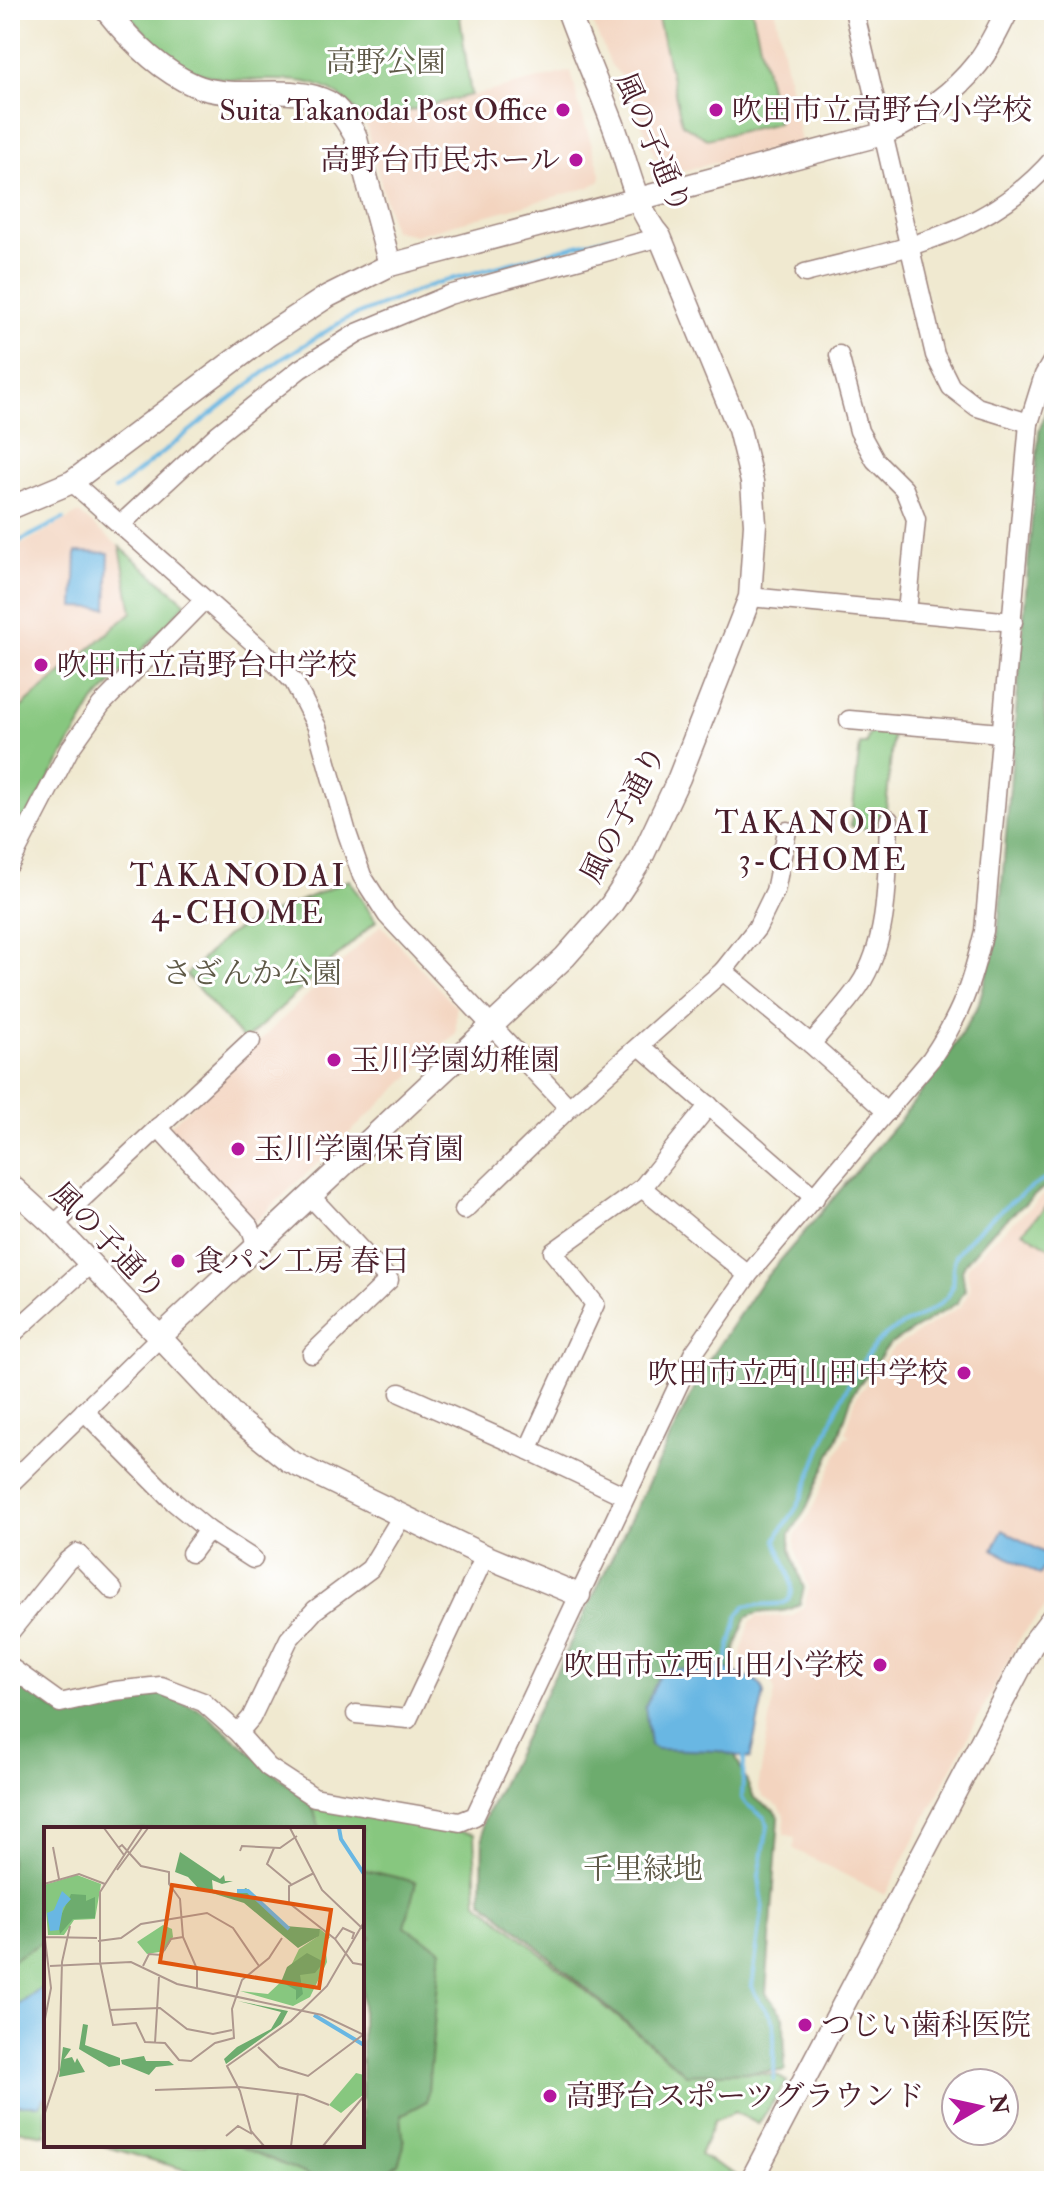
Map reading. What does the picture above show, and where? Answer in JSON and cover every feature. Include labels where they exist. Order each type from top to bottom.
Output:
[{"type":"street","points":[[106,10],[128,37],[195,86],[223,92],[304,95],[328,102],[345,118],[355,135],[390,265]]},
{"type":"street","name":"風の子通り","points":[[10,1185],[54,1225],[160,1337],[565,957],[611,905],[640,861],[710,704],[750,597],[755,524],[752,482],[739,429],[660,237],[647,222],[637,200],[611,117],[568,10]]},
{"type":"street","points":[[854,10],[935,355],[951,387],[977,407],[1029,423]]},
{"type":"street","points":[[10,508],[72,482],[268,335],[328,296],[390,265],[883,134],[918,118],[949,94],[978,63],[1008,10]]},
{"type":"street","points":[[805,273],[962,229],[998,209],[1035,180],[1054,158]]},
{"type":"street","points":[[120,525],[218,434],[300,369],[357,333],[449,295],[660,237]]},
{"type":"street","points":[[839,355],[859,431],[875,460],[904,489],[916,519],[907,612]]},
{"type":"street","points":[[10,1667],[60,1703],[114,1691],[161,1686],[203,1702],[238,1733],[268,1767],[314,1797],[460,1822],[475,1816],[693,1354],[748,1275],[938,1048],[953,1026],[972,984],[984,931],[1029,423],[1044,375],[1054,358]]},
{"type":"street","points":[[72,482],[294,682],[317,727],[362,876],[387,915],[569,1108]]},
{"type":"street","points":[[750,597],[1013,622]]},
{"type":"street","points":[[10,864],[69,750],[101,705],[204,600]]},
{"type":"street","points":[[849,720],[1001,733]]},
{"type":"street","points":[[811,1044],[861,984],[877,946],[884,903],[889,820]]},
{"type":"street","points":[[464,1210],[569,1108],[723,971],[757,928],[775,891],[787,831]]},
{"type":"street","points":[[723,971],[887,1112]]},
{"type":"street","points":[[54,1225],[251,1041]]},
{"type":"street","points":[[640,1046],[815,1198]]},
{"type":"street","points":[[528,1450],[595,1304],[553,1252],[642,1188],[709,1105]]},
{"type":"street","points":[[158,1127],[250,1227],[257,1247]]},
{"type":"street","points":[[642,1188],[748,1275]]},
{"type":"street","points":[[311,1197],[389,1280],[312,1354]]},
{"type":"street","points":[[10,1336],[90,1264]]},
{"type":"street","points":[[10,1484],[160,1337],[238,1420],[289,1461],[485,1556],[579,1595]]},
{"type":"street","points":[[400,1393],[625,1496]]},
{"type":"street","points":[[84,1411],[174,1502],[208,1530],[253,1559]]},
{"type":"street","points":[[238,1733],[251,1718],[289,1639],[315,1610],[370,1569],[402,1516]]},
{"type":"street","points":[[191,1553],[208,1530]]},
{"type":"street","points":[[10,1632],[67,1561],[77,1553],[113,1590]]},
{"type":"street","points":[[356,1714],[408,1719],[485,1556]]},
{"type":"street","points":[[751,2181],[1032,1645],[1054,1616]]},
{"type":"shaded area","name":"吹田市立高野台小学校","points":[[587,10],[775,10],[801,142],[682,171],[666,167],[655,156],[623,78],[611,65]]},
{"type":"shaded area","points":[[571,71],[601,174],[600,181],[590,187],[415,235],[393,230],[365,122]]},
{"type":"shaded area","name":"吹田市立高野台中学校","points":[[79,513],[120,547],[132,612],[10,717],[10,551]]},
{"type":"shaded area","name":"玉川学園幼稚園","points":[[381,925],[456,1007],[456,1033],[255,1222],[168,1128]]},
{"type":"shaded area","name":"吹田市立西山田小学校","points":[[1054,1190],[1054,1596],[1020,1638],[885,1895],[794,1849],[795,1837],[784,1834],[785,1817],[779,1806],[763,1797],[758,1788],[775,1692],[770,1675],[761,1667],[746,1663],[741,1653],[750,1622],[757,1617],[792,1616],[804,1606],[809,1588],[795,1548],[795,1536],[810,1514],[845,1437],[851,1437],[846,1432],[856,1397],[892,1349],[961,1306],[970,1290],[969,1265],[1046,1193]]},
{"type":"green space","name":"高野公園","points":[[123,10],[459,10],[471,95],[365,122],[328,89],[288,80],[223,78],[190,69],[159,46]]},
{"type":"green space","points":[[656,10],[752,10],[778,123],[707,139],[682,124]]},
{"type":"green space","name":"千里緑地","points":[[1054,384],[1054,670],[1048,687],[1045,714],[1054,739],[1054,1185],[1042,1189],[994,1230],[966,1262],[962,1270],[965,1290],[957,1303],[889,1345],[853,1393],[840,1433],[805,1511],[790,1534],[790,1549],[804,1588],[800,1604],[746,1618],[732,1659],[731,1746],[754,1798],[779,1818],[766,1993],[784,2017],[785,2071],[686,2074],[482,1900],[483,1822],[706,1364],[760,1284],[900,1120],[945,1061],[978,1006],[998,933],[1039,432]]},
{"type":"green space","points":[[120,547],[186,603],[94,702],[10,846],[10,717],[132,612]]},
{"type":"green space","points":[[875,730],[893,732],[885,822],[878,828],[870,829],[851,826],[860,744],[866,744],[868,736]]},
{"type":"green space","name":"さざんか公園","points":[[349,880],[376,921],[250,1036],[243,1039],[186,975],[226,936],[253,921]]},
{"type":"green space","points":[[1054,1198],[1054,1251],[1023,1231]]},
{"type":"green space","name":"千里緑地","points":[[10,1675],[60,1714],[115,1700],[310,1803],[474,1834],[477,1901],[672,2062],[779,2076],[787,2082],[758,2124],[735,2112],[714,2121],[700,2155],[736,2175],[733,2181],[223,2181],[108,2147],[364,2147],[364,1827],[44,1827],[44,2135],[10,2129]]},
{"type":"green space","points":[[10,1678],[61,1714],[112,1699],[159,1694],[201,1710],[312,1805],[319,1827],[44,1827],[44,1941],[10,1961]]},
{"type":"green space","points":[[364,1869],[416,1882],[405,1927],[441,1949],[427,2101],[401,2115],[404,2146],[398,2164],[375,2181],[322,2181],[242,2147],[364,2147],[364,1942],[371,1938],[364,1926]]},
{"type":"water","points":[[76,552],[109,553],[107,608],[74,607]]},
{"type":"water","points":[[1003,1530],[1050,1556],[1040,1575],[993,1549]]},
{"type":"water","points":[[719,1666],[755,1680],[764,1694],[750,1759],[718,1751],[657,1749],[650,1745],[645,1707],[660,1674],[671,1668],[689,1670]]},
{"type":"water","points":[[44,1986],[44,2098],[40,2105],[10,2105],[10,2011]]},
{"type":"waterway","points":[[115,490],[280,360],[346,319],[437,283],[611,236]]},
{"type":"waterway","points":[[10,546],[63,519]]},
{"type":"waterway","points":[[725,1666],[738,1615],[745,1606],[783,1603],[792,1593],[792,1584],[776,1540],[799,1503],[832,1420],[862,1362],[884,1337],[947,1297],[952,1288],[956,1256],[974,1234],[1015,1199],[1054,1175]]},
{"type":"waterway","points":[[744,1758],[742,1798],[764,1817],[768,1825],[759,1876],[763,1904],[752,1986],[774,2024],[774,2080]]},
{"type":"place","name":"Suita Takanodai Post Office","points":[[563,110]]},
{"type":"place","name":"吹田市立高野台小学校","points":[[716,110]]},
{"type":"place","name":"高野台市民ホール","points":[[576,160]]},
{"type":"place","name":"吹田市立高野台中学校","points":[[41,665]]},
{"type":"place","name":"玉川学園幼稚園","points":[[334,1060]]},
{"type":"place","name":"玉川学園保育園","points":[[238,1149]]},
{"type":"place","name":"食パン工房 春日","points":[[178,1261]]},
{"type":"place","name":"吹田市立西山田中学校","points":[[964,1373]]},
{"type":"place","name":"吹田市立西山田小学校","points":[[880,1665]]},
{"type":"place","name":"つじい歯科医院","points":[[805,2025]]},
{"type":"place","name":"高野台スポーツグラウンド","points":[[550,2096]]},
{"type":"district","name":"TAKANODAI 3-CHOME","points":[[823,840]]},
{"type":"district","name":"TAKANODAI 4-CHOME","points":[[238,894]]}]
